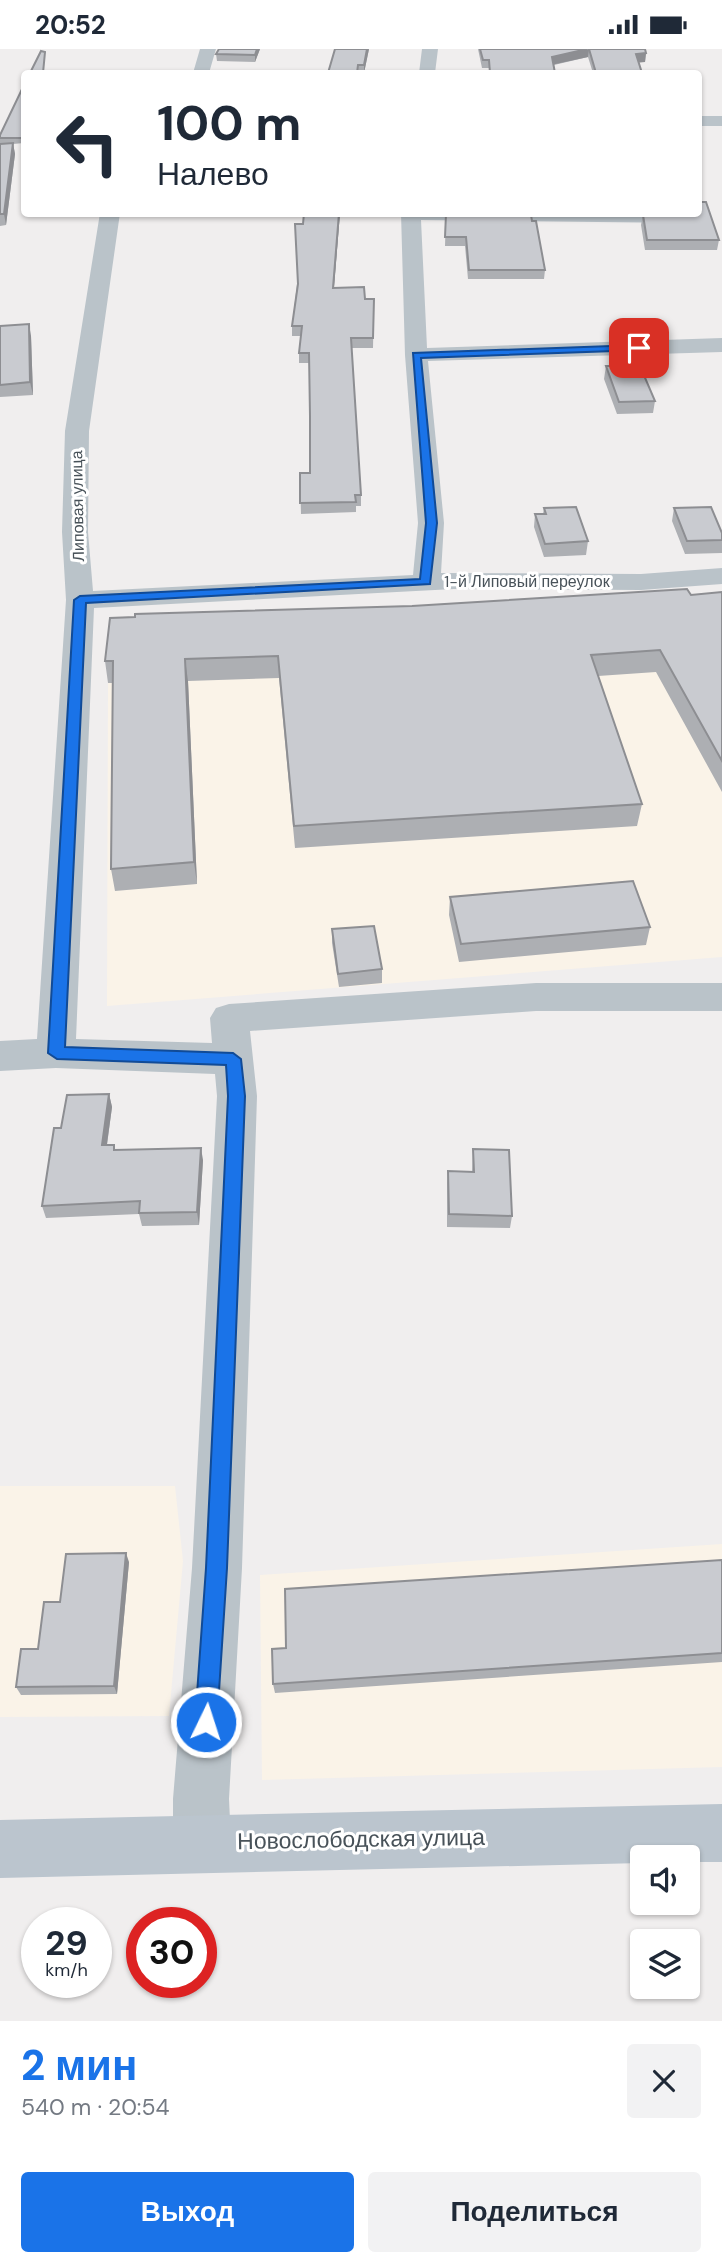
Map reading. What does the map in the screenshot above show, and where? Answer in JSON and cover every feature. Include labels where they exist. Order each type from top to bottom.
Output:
[{"type":"main road","name":"Новослободская улица","points":[[0,1849],[202,1842],[722,1833]]},
{"type":"street","points":[[202,70],[208,49]]},
{"type":"street","points":[[427,70],[430,49]]},
{"type":"street","points":[[702,121],[722,121]]},
{"type":"street","name":"Липовая улица","points":[[57,1053],[80,600],[75,532],[77,431],[109,217]]},
{"type":"street","points":[[411,217],[416,355],[432,523],[426,582]]},
{"type":"street","points":[[416,355],[722,345]]},
{"type":"street","name":"1-й Липовый переулок","points":[[80,600],[426,582],[640,582],[722,576]]},
{"type":"street","points":[[0,1056],[231,1039],[536,997],[722,997]]},
{"type":"street","points":[[202,1842],[201,1799],[217,1568],[236,1110],[231,1039]]},
{"type":"shaded area","points":[[113,639],[722,672],[722,957],[107,1006],[108,683]]},
{"type":"shaded area","points":[[0,1486],[175,1486],[183,1561],[169,1716],[0,1717]]},
{"type":"shaded area","points":[[722,1544],[722,1767],[262,1780],[260,1575]]},
{"type":"building","points":[[219,49],[257,49],[255,55],[216,54]]},
{"type":"building","points":[[335,49],[367,49],[364,65],[358,65],[357,70],[329,70]]},
{"type":"building","points":[[480,49],[587,49],[552,57],[554,70],[490,70],[489,60],[483,60]]},
{"type":"building","points":[[589,49],[645,49],[646,53],[636,54],[641,70],[595,70]]},
{"type":"building","points":[[41,51],[45,52],[43,70],[32,70]]},
{"type":"building","points":[[21,91],[21,138],[0,138]]},
{"type":"building","points":[[13,143],[4,214],[0,214],[0,144]]},
{"type":"building","points":[[702,202],[706,202],[719,240],[647,240],[643,217],[702,217]]},
{"type":"building","points":[[304,217],[339,217],[333,288],[364,287],[365,299],[374,299],[373,338],[351,338],[361,495],[355,495],[356,502],[300,503],[300,473],[310,473],[309,353],[299,353],[302,326],[292,326],[298,284],[295,224],[303,224]]},
{"type":"building","points":[[446,217],[531,217],[532,221],[536,221],[545,270],[469,270],[466,237],[445,237]]},
{"type":"building","points":[[29,324],[30,382],[0,385],[0,326]]},
{"type":"building","points":[[606,366],[640,366],[655,401],[619,402]]},
{"type":"building","points":[[576,507],[588,541],[545,544],[535,514],[546,514],[544,508]]},
{"type":"building","points":[[711,507],[722,533],[722,540],[687,541],[674,508]]},
{"type":"building","points":[[687,589],[691,595],[722,592],[722,761],[660,650],[591,655],[642,804],[294,826],[278,656],[185,659],[194,862],[111,869],[113,661],[105,661],[110,618],[135,617],[135,614],[412,606]]},
{"type":"building","points":[[633,881],[650,927],[461,944],[450,897]]},
{"type":"building","points":[[374,926],[382,969],[338,974],[332,929]]},
{"type":"building","points":[[109,1094],[102,1145],[114,1145],[114,1150],[201,1148],[197,1212],[139,1213],[140,1201],[42,1206],[54,1128],[61,1128],[67,1095]]},
{"type":"building","points":[[473,1149],[509,1150],[512,1216],[449,1214],[448,1171],[474,1172]]},
{"type":"building","points":[[126,1553],[114,1686],[16,1687],[21,1649],[38,1649],[44,1602],[60,1602],[66,1554]]},
{"type":"building","points":[[722,1560],[722,1653],[273,1684],[272,1649],[286,1648],[285,1589]]},
{"type":"route","points":[[206,1722],[217,1568],[237,1096],[233,1059],[57,1053],[80,600],[426,582],[432,523],[416,355],[639,348]]}]
